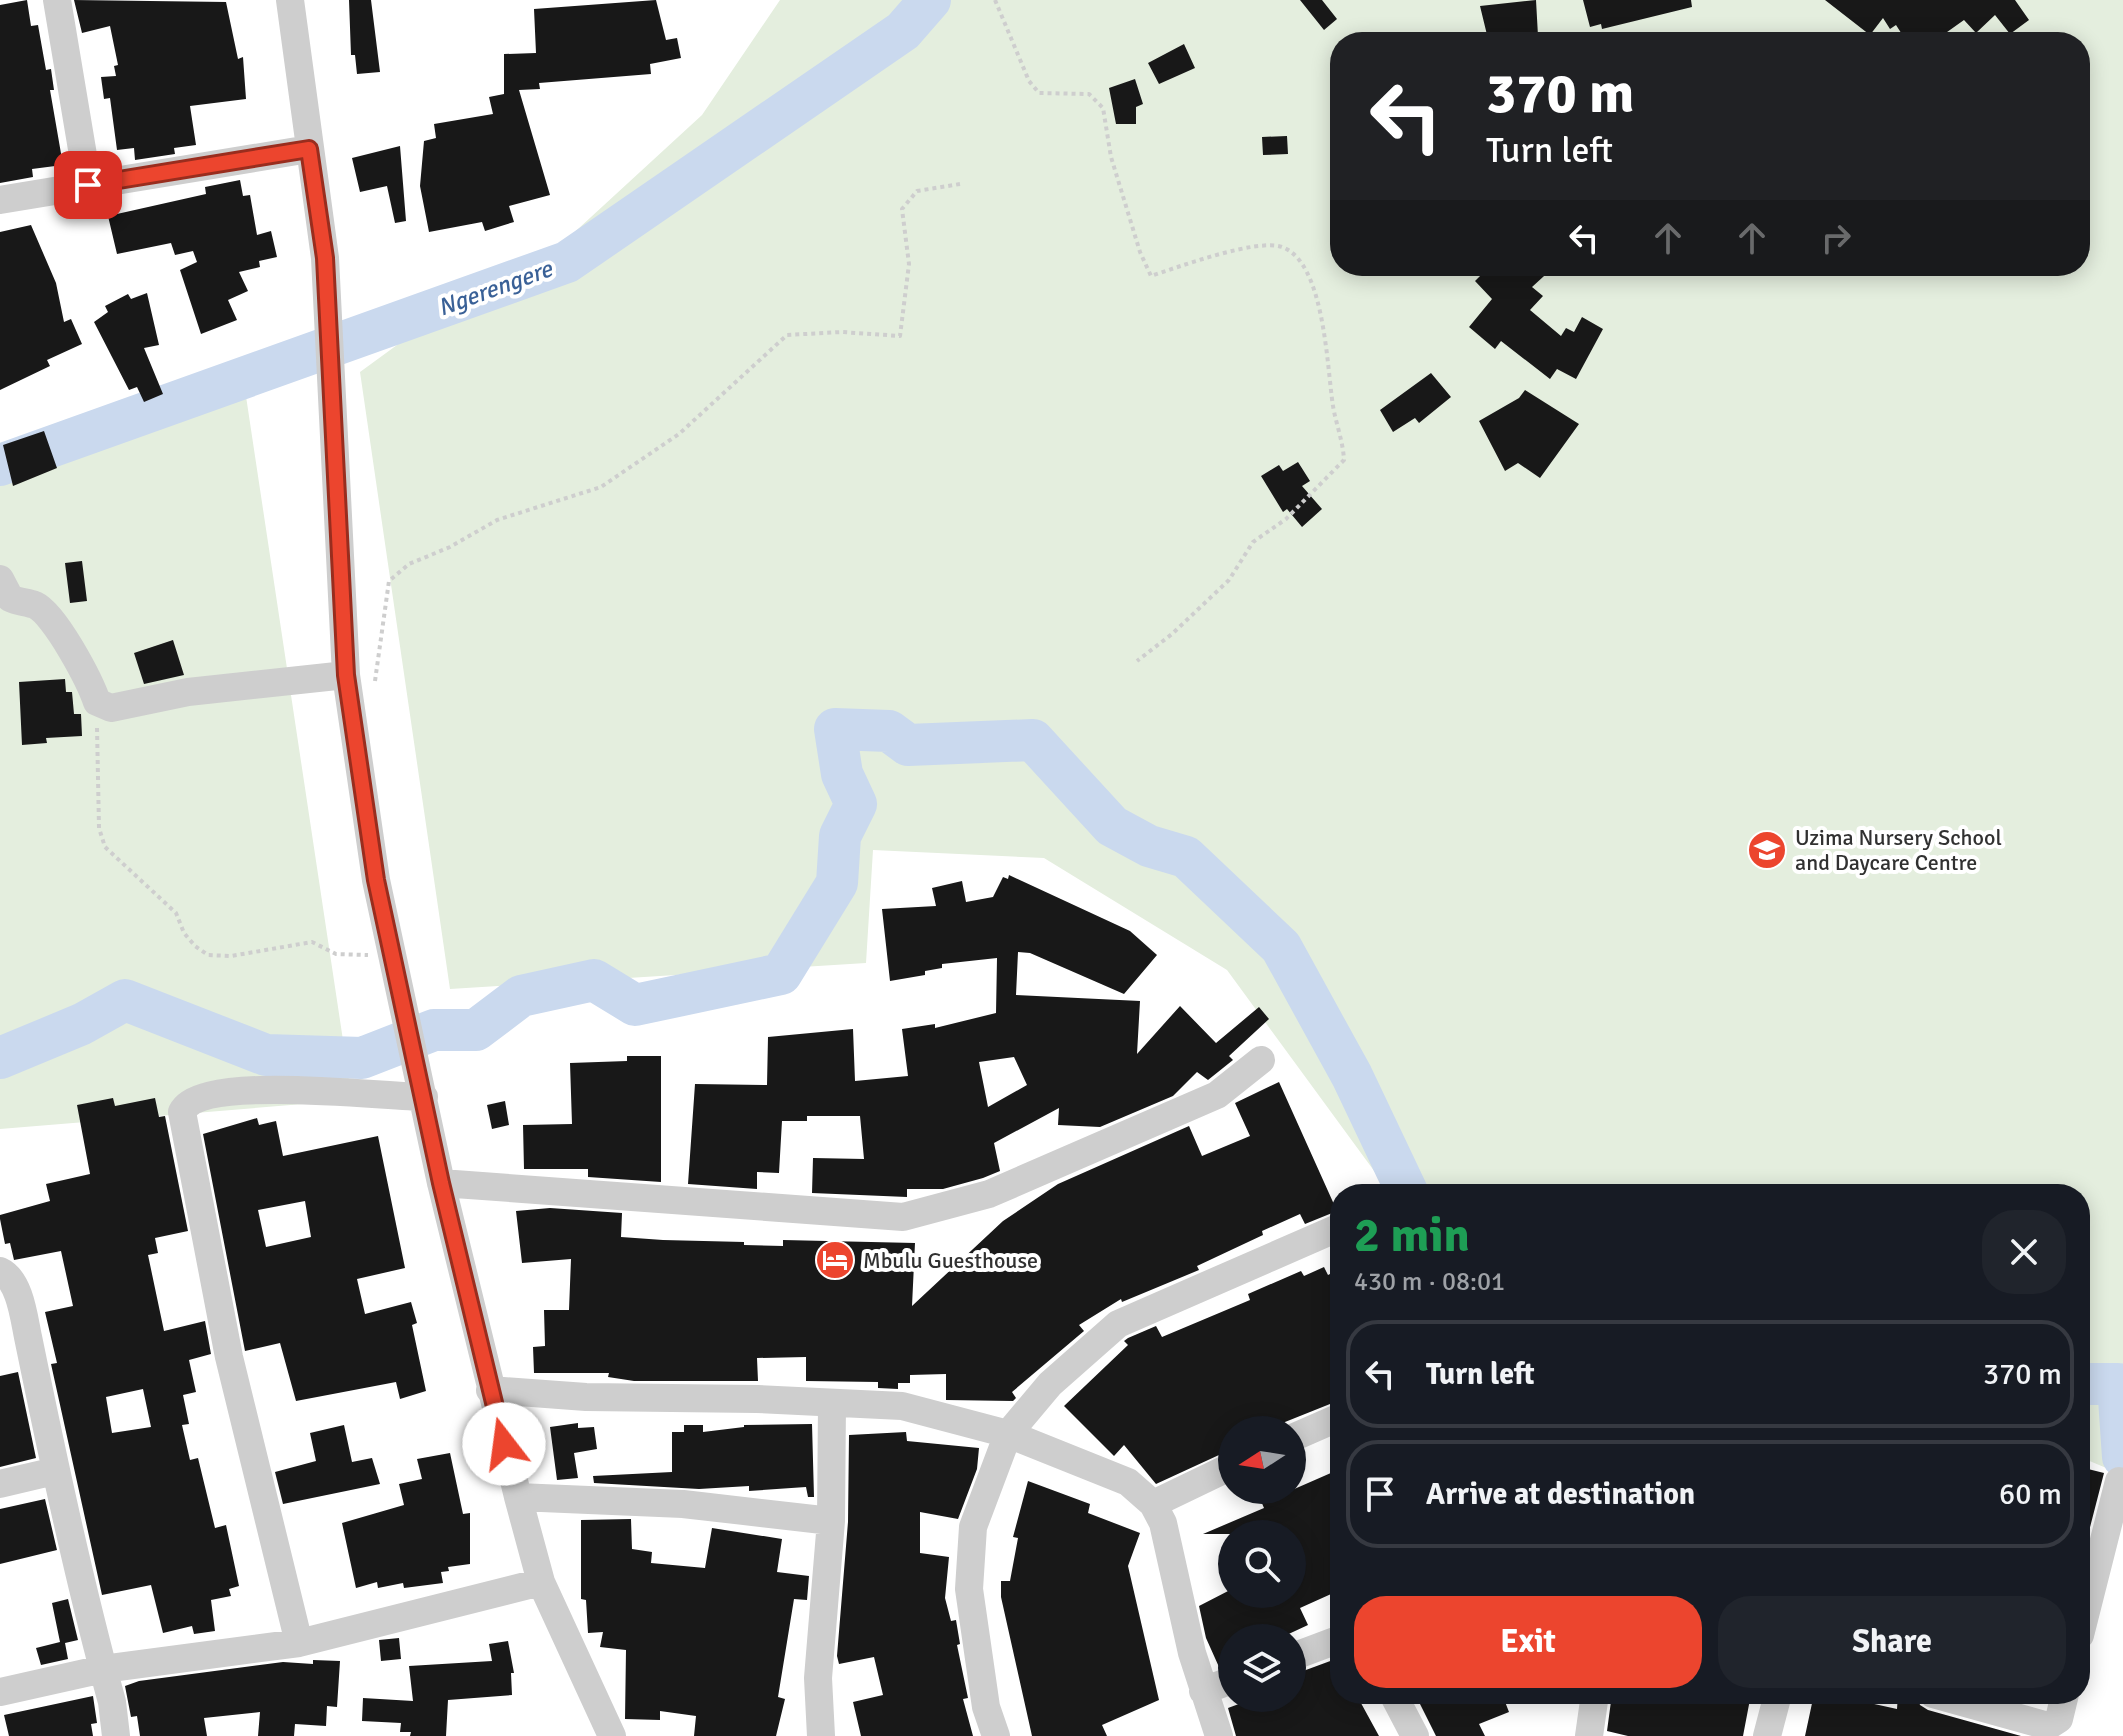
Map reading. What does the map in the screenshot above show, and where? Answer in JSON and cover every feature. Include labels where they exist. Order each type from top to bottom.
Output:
[{"type":"street","points":[[57,0],[88,185]]},
{"type":"street","points":[[290,0],[325,258],[346,675],[393,966],[490,1390],[541,1582],[612,1736]]},
{"type":"street","points":[[0,200],[309,149]]},
{"type":"street","points":[[0,579],[10,598],[35,605],[52,621],[87,673],[97,702],[111,708],[188,692],[346,675]]},
{"type":"street","points":[[441,1183],[903,1217],[989,1194],[1217,1095],[1261,1060]]},
{"type":"street","points":[[299,1643],[229,1357],[182,1112],[187,1104],[200,1098],[271,1089],[424,1097]]},
{"type":"street","points":[[996,1736],[986,1707],[969,1589],[973,1527],[1008,1434],[1050,1384],[1118,1324],[1330,1231]]},
{"type":"street","points":[[0,1271],[6,1274],[20,1303],[116,1736]]},
{"type":"street","points":[[490,1390],[586,1397],[902,1406],[1008,1434],[1128,1482],[1153,1504],[1163,1523],[1203,1691],[1219,1736]]},
{"type":"street","points":[[821,1736],[818,1678],[831,1521],[832,1403]]},
{"type":"street","points":[[1306,1432],[1330,1421]]},
{"type":"street","points":[[0,1484],[55,1471]]},
{"type":"street","points":[[1153,1504],[1218,1473]]},
{"type":"street","points":[[2090,1596],[2119,1481]]},
{"type":"street","points":[[518,1497],[683,1504],[831,1521]]},
{"type":"street","points":[[0,1692],[103,1669],[299,1643],[541,1582]]},
{"type":"street","points":[[1306,1652],[1330,1643]]},
{"type":"street","points":[[1203,1691],[1218,1685]]},
{"type":"street","points":[[1398,1704],[1415,1736]]},
{"type":"street","points":[[1589,1736],[1594,1704]]},
{"type":"street","points":[[1767,1736],[1775,1704]]},
{"type":"street","points":[[1969,1704],[2048,1726],[2059,1719],[2063,1704]]},
{"type":"path","points":[[995,0],[1029,81],[1039,93],[1089,94],[1103,108],[1111,157],[1151,276],[1226,252],[1281,247],[1294,253],[1310,283],[1329,344],[1330,388],[1344,460],[1286,519],[1253,542],[1229,580],[1172,634],[1137,661]]},
{"type":"path","points":[[374,687],[389,581],[409,564],[463,541],[497,520],[601,487],[679,434],[787,335],[842,332],[900,336],[909,264],[902,209],[917,191],[960,184]]},
{"type":"path","points":[[97,702],[99,828],[105,847],[176,913],[184,933],[195,946],[208,955],[231,956],[312,942],[336,954],[393,966]]},
{"type":"green space","points":[[780,0],[2123,0],[2123,1475],[2090,1461],[2090,1184],[1384,1184],[1227,970],[1044,858],[873,850],[866,963],[450,989],[360,372],[408,337],[529,274],[702,115]]},
{"type":"green space","points":[[244,383],[352,1100],[0,1129],[0,481],[45,467]]},
{"type":"building","points":[[27,0],[31,26],[38,25],[46,70],[51,69],[54,90],[50,90],[63,165],[32,169],[33,177],[0,183],[0,5]]},
{"type":"building","points":[[74,0],[226,2],[238,59],[243,57],[246,99],[190,106],[196,145],[174,148],[175,154],[135,160],[134,148],[117,150],[110,98],[104,99],[101,77],[116,76],[114,66],[118,65],[110,26],[82,33]]},
{"type":"building","points":[[349,0],[371,0],[380,72],[357,74],[355,55],[351,55]]},
{"type":"building","points":[[656,0],[666,40],[677,38],[681,58],[650,64],[651,74],[539,83],[540,89],[519,90],[550,195],[509,206],[514,222],[485,231],[482,222],[429,232],[420,186],[424,141],[436,138],[434,124],[493,114],[489,97],[504,94],[504,54],[536,53],[534,9]]},
{"type":"building","points":[[1300,0],[1322,0],[1337,19],[1324,30]]},
{"type":"building","points":[[1536,0],[1538,32],[1486,32],[1480,6]]},
{"type":"building","points":[[1583,0],[1691,0],[1692,7],[1602,29],[1601,24],[1590,27]]},
{"type":"building","points":[[1825,0],[2015,0],[2029,20],[2013,32],[2008,32],[1995,15],[1977,32],[1964,20],[1947,32],[1901,32],[1896,25],[1890,29],[1883,18],[1872,32],[1866,32]]},
{"type":"building","points":[[1184,44],[1195,68],[1159,84],[1148,63]]},
{"type":"building","points":[[1135,79],[1143,104],[1136,107],[1136,124],[1116,124],[1109,88]]},
{"type":"building","points":[[1287,136],[1288,154],[1263,155],[1262,137]]},
{"type":"building","points":[[400,146],[406,221],[395,223],[387,186],[360,192],[352,158]]},
{"type":"building","points":[[240,180],[243,196],[250,195],[257,235],[271,231],[277,257],[259,261],[260,267],[239,272],[248,291],[228,300],[237,320],[201,334],[180,270],[197,262],[193,251],[175,255],[171,243],[117,254],[108,216],[206,194],[205,187]]},
{"type":"building","points":[[31,225],[56,283],[64,322],[71,319],[82,344],[47,360],[50,366],[0,390],[0,232]]},
{"type":"building","points":[[1480,276],[1544,276],[1532,287],[1543,296],[1530,310],[1561,336],[1566,328],[1574,332],[1582,317],[1603,329],[1576,379],[1557,369],[1550,379],[1501,341],[1495,349],[1469,327],[1492,299],[1475,281]]},
{"type":"building","points":[[147,293],[159,345],[144,348],[163,394],[144,402],[137,387],[129,390],[94,322],[108,312],[105,306],[128,294],[131,299]]},
{"type":"building","points":[[1431,373],[1451,397],[1419,423],[1415,418],[1393,432],[1380,410]]},
{"type":"building","points":[[1525,390],[1579,424],[1540,478],[1518,463],[1505,471],[1479,421],[1519,398]]},
{"type":"building","points":[[44,431],[57,468],[13,486],[3,445]]},
{"type":"building","points":[[1298,462],[1310,481],[1302,486],[1322,509],[1302,527],[1287,509],[1283,512],[1261,476],[1279,465],[1283,471]]},
{"type":"building","points":[[82,561],[87,601],[70,603],[65,563]]},
{"type":"building","points":[[173,640],[184,675],[144,684],[134,653]]},
{"type":"building","points":[[65,679],[66,692],[72,692],[74,714],[81,714],[82,736],[46,738],[47,743],[22,745],[19,682]]},
{"type":"building","points":[[1009,875],[1130,931],[1157,955],[1124,994],[1030,953],[1018,952],[1016,995],[1140,1001],[1137,1054],[1180,1006],[1216,1043],[1259,1007],[1269,1019],[1229,1056],[1233,1060],[1208,1080],[1197,1072],[1173,1096],[1100,1127],[1058,1125],[1059,1108],[994,1143],[1000,1171],[983,1178],[943,1189],[907,1189],[907,1197],[812,1193],[813,1158],[864,1159],[860,1116],[807,1116],[807,1121],[782,1121],[779,1173],[757,1172],[757,1189],[688,1184],[695,1084],[767,1085],[768,1037],[853,1029],[855,1081],[908,1076],[902,1029],[935,1024],[935,1028],[996,1013],[997,958],[942,964],[942,968],[925,971],[925,975],[890,981],[882,909],[936,906],[932,888],[962,881],[966,902],[993,897],[1003,877],[1008,879]],"holes":[[[1014,1057],[1027,1085],[988,1107],[979,1062]]]},
{"type":"building","points":[[627,1056],[661,1056],[661,1182],[588,1177],[588,1169],[524,1169],[523,1125],[572,1124],[570,1063],[627,1061]]},
{"type":"building","points":[[1279,1082],[1330,1195],[1330,1214],[1305,1224],[1300,1214],[1197,1266],[1199,1270],[1122,1302],[1121,1299],[1079,1325],[1084,1331],[1012,1392],[1016,1398],[1013,1401],[946,1400],[946,1374],[910,1375],[910,1383],[898,1383],[898,1389],[878,1388],[878,1382],[806,1381],[806,1357],[757,1358],[758,1381],[634,1381],[608,1377],[609,1373],[534,1373],[533,1347],[545,1346],[544,1310],[569,1310],[571,1259],[522,1263],[516,1211],[550,1208],[622,1213],[621,1237],[783,1246],[783,1240],[915,1243],[912,1306],[1003,1221],[1058,1184],[1189,1126],[1202,1156],[1250,1136],[1235,1103]]},
{"type":"building","points":[[113,1098],[115,1106],[155,1098],[159,1117],[165,1116],[188,1231],[155,1238],[158,1253],[148,1255],[164,1331],[205,1321],[211,1354],[189,1360],[196,1392],[183,1395],[189,1424],[182,1425],[190,1460],[198,1458],[215,1528],[226,1525],[239,1586],[229,1589],[231,1596],[211,1600],[215,1631],[194,1634],[192,1626],[163,1633],[151,1585],[102,1595],[51,1364],[57,1363],[45,1312],[73,1306],[61,1251],[14,1260],[10,1243],[5,1244],[0,1215],[50,1201],[46,1184],[90,1174],[77,1105]],"holes":[[[143,1389],[151,1427],[112,1433],[106,1397]]]},
{"type":"building","points":[[505,1101],[509,1125],[492,1129],[487,1105]]},
{"type":"building","points":[[257,1118],[259,1125],[276,1121],[283,1156],[378,1136],[405,1268],[357,1279],[365,1314],[411,1302],[417,1323],[412,1325],[426,1391],[400,1399],[396,1382],[296,1401],[280,1343],[245,1351],[203,1134]],"holes":[[[305,1201],[311,1237],[266,1247],[258,1210]]]},
{"type":"building","points":[[1324,1267],[1330,1274],[1330,1404],[1300,1416],[1218,1416],[1218,1455],[1156,1484],[1124,1445],[1114,1456],[1064,1406],[1128,1345],[1124,1341],[1128,1338],[1156,1326],[1162,1337],[1250,1300],[1248,1294],[1301,1271],[1304,1276]]},
{"type":"building","points":[[18,1372],[36,1458],[0,1467],[0,1376]]},
{"type":"building","points":[[578,1423],[578,1428],[594,1427],[597,1449],[574,1453],[578,1478],[557,1480],[550,1427]]},
{"type":"building","points":[[812,1424],[814,1497],[808,1497],[806,1487],[749,1491],[749,1486],[699,1489],[594,1483],[593,1476],[672,1472],[672,1432],[684,1432],[684,1425],[703,1425],[703,1432],[744,1425]]},
{"type":"building","points":[[344,1425],[352,1462],[372,1458],[380,1484],[283,1504],[275,1472],[316,1461],[310,1433]]},
{"type":"building","points":[[906,1432],[907,1441],[979,1448],[977,1469],[958,1519],[920,1512],[920,1553],[949,1557],[945,1598],[951,1621],[956,1620],[960,1644],[957,1645],[968,1698],[963,1699],[973,1736],[861,1736],[853,1702],[883,1695],[874,1657],[839,1664],[837,1656],[848,1522],[849,1435]]},
{"type":"building","points":[[450,1453],[463,1514],[470,1513],[470,1564],[448,1567],[449,1571],[441,1572],[443,1583],[404,1588],[403,1583],[378,1588],[377,1582],[356,1588],[342,1523],[404,1505],[399,1484],[422,1479],[417,1459]]},
{"type":"building","points":[[2090,1470],[2104,1473],[2090,1527]]},
{"type":"building","points":[[1330,1473],[1330,1594],[1306,1605],[1306,1520],[1236,1520],[1264,1508],[1262,1504],[1306,1504],[1306,1484]]},
{"type":"building","points":[[1028,1481],[1090,1504],[1088,1513],[1140,1533],[1128,1566],[1159,1700],[1102,1725],[1107,1736],[1032,1736],[1001,1597],[1001,1581],[1010,1581],[1018,1538],[1013,1537]]},
{"type":"building","points":[[45,1499],[57,1550],[0,1564],[0,1509]]},
{"type":"building","points":[[631,1519],[632,1549],[652,1552],[651,1563],[705,1568],[712,1528],[782,1539],[777,1572],[809,1576],[807,1600],[794,1599],[778,1697],[785,1699],[776,1736],[694,1736],[696,1716],[660,1711],[660,1720],[625,1719],[626,1650],[600,1647],[603,1632],[588,1633],[586,1600],[581,1599],[581,1520]]},
{"type":"building","points":[[1218,1528],[1218,1534],[1203,1534]]},
{"type":"building","points":[[1218,1596],[1218,1608],[1300,1608],[1308,1625],[1218,1624],[1218,1665],[1206,1638],[1199,1606]]},
{"type":"building","points":[[68,1599],[78,1640],[65,1643],[68,1659],[41,1665],[36,1648],[60,1642],[52,1603]]},
{"type":"building","points":[[399,1638],[401,1659],[381,1661],[379,1640]]},
{"type":"building","points":[[508,1641],[514,1673],[511,1673],[512,1695],[448,1700],[446,1736],[410,1736],[411,1732],[400,1732],[401,1723],[362,1721],[363,1698],[413,1701],[409,1666],[492,1661],[489,1644]]},
{"type":"building","points":[[313,1660],[340,1661],[337,1707],[327,1706],[326,1726],[295,1724],[294,1736],[258,1736],[260,1712],[204,1718],[207,1736],[140,1736],[137,1716],[131,1717],[125,1686],[139,1681],[283,1662],[313,1664]]},
{"type":"building","points":[[1330,1661],[1330,1704],[1361,1704],[1379,1736],[1236,1736],[1229,1712],[1306,1712],[1306,1670]]},
{"type":"building","points":[[93,1696],[97,1723],[91,1724],[93,1736],[9,1736],[4,1715]]},
{"type":"building","points":[[1420,1704],[1506,1704],[1509,1712],[1479,1724],[1485,1736],[1436,1736]]},
{"type":"building","points":[[1611,1704],[1749,1704],[1743,1736],[1628,1736],[1607,1731]]},
{"type":"building","points":[[1812,1704],[1874,1704],[1897,1709],[1897,1704],[1920,1704],[1928,1710],[2021,1736],[1805,1736]]},
{"type":"waterway","name":"Ngerengere","points":[[0,465],[567,262],[903,31],[930,0]]},
{"type":"waterway","points":[[0,1058],[82,1024],[125,1000],[266,1055],[362,1058],[434,1030],[476,1030],[521,996],[594,980],[635,1005],[781,974],[837,883],[840,836],[856,804],[842,774],[835,729],[889,731],[908,745],[1033,740],[1112,826],[1149,846],[1186,857],[1281,947],[1352,1076],[1403,1184]]},
{"type":"waterway","points":[[2090,1384],[2118,1384],[2123,1457]]},
{"type":"place","name":"Uzima Nursery School and Daycare Centre","points":[[1767,850]]},
{"type":"place","name":"Mbulu Guesthouse","points":[[835,1260]]},
{"type":"route","points":[[88,185],[309,149],[325,258],[346,675],[376,880],[441,1183],[504,1444]]}]
